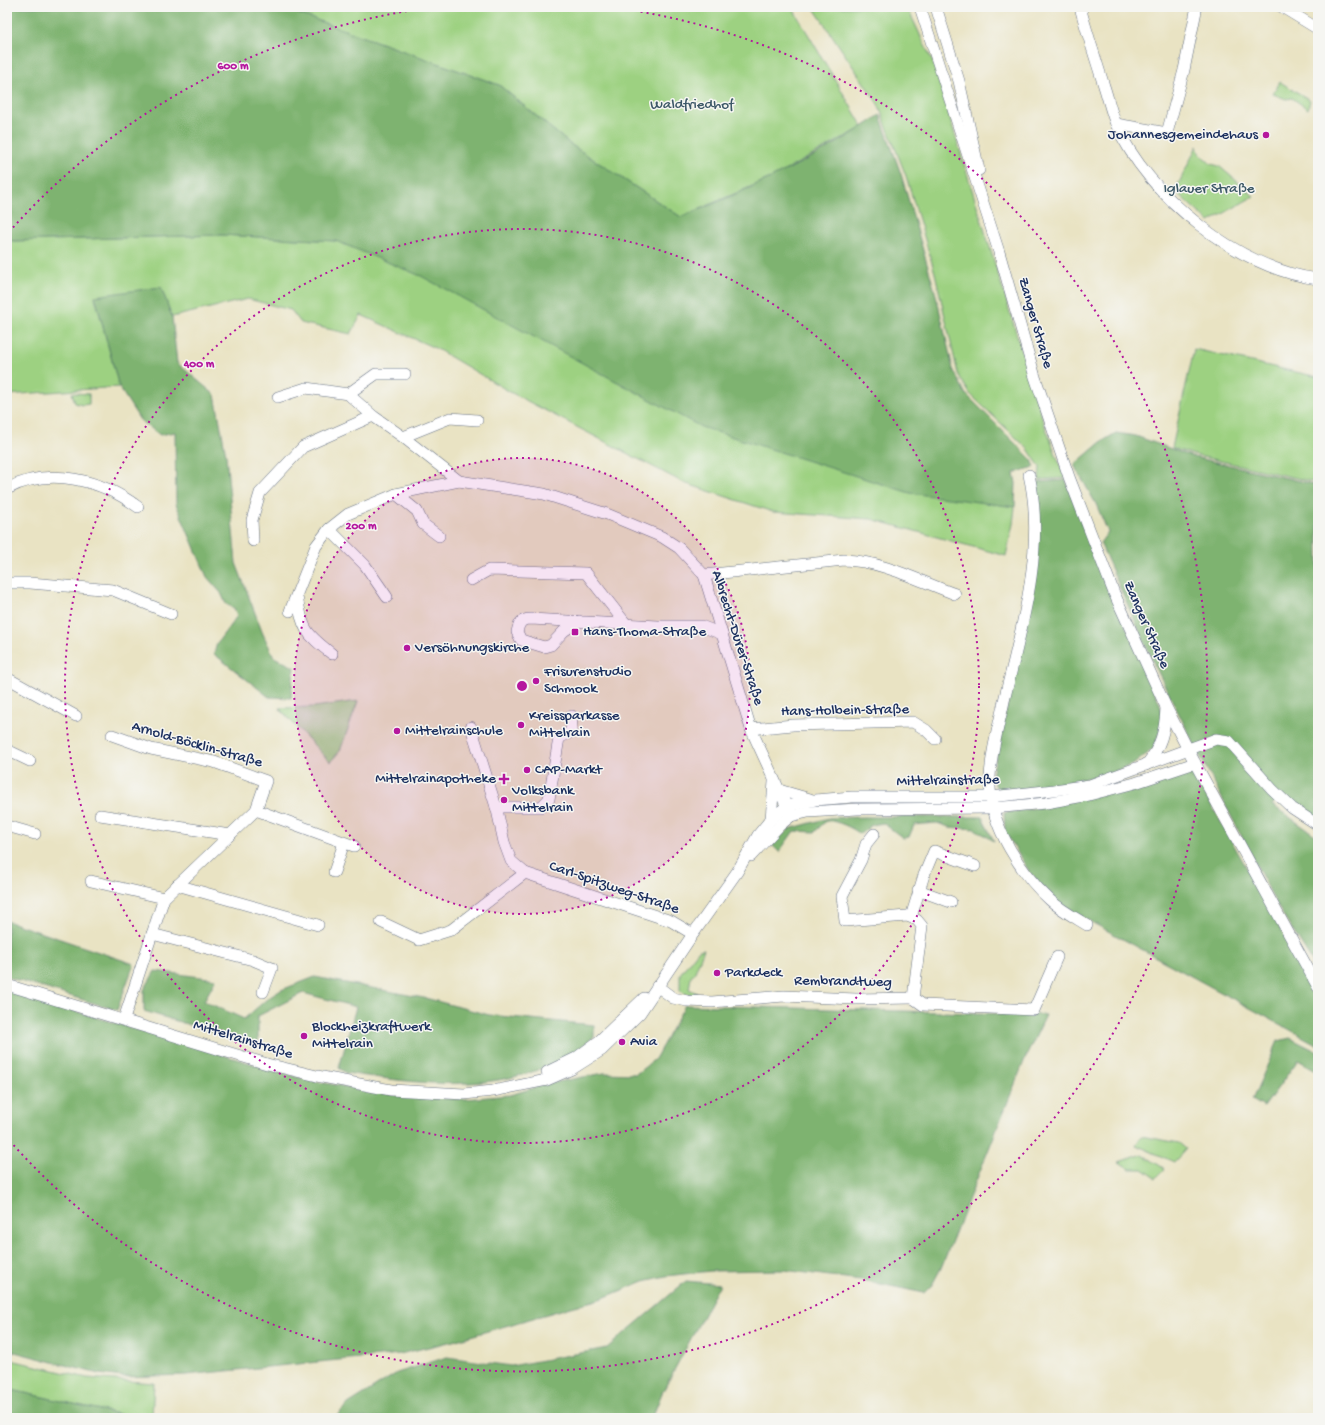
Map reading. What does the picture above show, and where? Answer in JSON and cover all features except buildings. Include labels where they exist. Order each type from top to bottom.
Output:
[{"type":"street","name":"Zanger Straße","points":[[920,7],[999,252],[1035,377],[1069,477],[1114,593],[1166,707],[1195,763],[1318,987]]},
{"type":"street","name":"Zanger Straße","points":[[936,7],[959,82],[999,252]]},
{"type":"street","points":[[1080,7],[1116,124],[1138,162],[1154,184],[1202,228],[1247,257],[1301,277],[1318,279]]},
{"type":"street","points":[[1282,7],[1318,29]]},
{"type":"street","points":[[1116,124],[1167,133],[1184,70],[1196,10]]},
{"type":"street","points":[[348,394],[376,374],[405,374]]},
{"type":"street","points":[[278,397],[306,388],[348,394],[373,416],[403,436],[459,481]]},
{"type":"street","points":[[253,541],[252,520],[260,493],[303,447],[373,416]]},
{"type":"street","points":[[403,436],[450,418],[477,420]]},
{"type":"street","points":[[1030,475],[1035,498],[1035,515],[1028,600],[995,740],[990,787],[992,803],[1002,835],[1030,877],[1049,899],[1064,912],[1087,925]]},
{"type":"street","points":[[7,489],[30,480],[57,476],[102,486],[120,494],[138,507]]},
{"type":"street","name":"Albrecht-Dürer-Straße","points":[[290,611],[316,546],[329,529],[348,514],[396,494],[459,481],[544,494],[597,509],[662,537],[678,548],[704,575],[751,729],[776,786],[789,811]]},
{"type":"street","points":[[396,494],[417,511],[423,524],[439,536]]},
{"type":"street","points":[[329,529],[365,565],[387,597]]},
{"type":"street","points":[[704,575],[844,560],[860,560],[879,565],[955,594]]},
{"type":"street","points":[[471,580],[488,570],[586,573],[626,624]]},
{"type":"street","points":[[7,583],[30,583],[113,590],[171,614]]},
{"type":"street","points":[[296,596],[301,623],[312,639],[332,654]]},
{"type":"street","points":[[579,621],[564,631],[551,645],[544,647],[527,642],[518,636],[518,626],[524,619],[579,621],[683,628],[701,626],[722,634]]},
{"type":"street","points":[[7,678],[76,716]]},
{"type":"street","points":[[1146,765],[1157,750],[1162,739],[1166,707]]},
{"type":"street","points":[[496,807],[541,807],[550,799],[559,738],[571,732],[572,716]]},
{"type":"street","name":"Hans-Holbein-Straße","points":[[751,729],[793,724],[912,722],[926,730],[935,739]]},
{"type":"street","name":"Carl-Spitzweg-Straße","points":[[471,727],[496,807],[504,842],[511,861],[525,873],[671,921],[693,934]]},
{"type":"street","name":"Arnold-Böcklin-Straße","points":[[112,735],[151,749],[214,762],[266,781],[256,810],[164,898],[124,1019]]},
{"type":"street","name":"Mittelrainstraße","points":[[7,985],[124,1019],[267,1064],[317,1076],[391,1090],[464,1094],[494,1091],[547,1080],[572,1069],[602,1050],[640,1013],[657,986],[737,872],[758,835],[771,819],[815,800],[852,797],[992,803],[1090,784],[1216,739],[1229,741],[1277,794],[1292,808],[1318,825]]},
{"type":"street","points":[[7,750],[30,761]]},
{"type":"street","name":"Mittelrainstraße","points":[[789,811],[992,803],[1046,803],[1089,795],[1135,783],[1195,763]]},
{"type":"street","points":[[771,819],[776,786],[794,796],[815,800]]},
{"type":"street","points":[[256,810],[349,844],[334,872]]},
{"type":"street","name":"Mittelrainstraße","points":[[737,872],[780,825],[789,811]]},
{"type":"street","points":[[100,815],[230,835]]},
{"type":"street","points":[[7,826],[35,834]]},
{"type":"street","points":[[874,834],[866,844],[861,860],[842,896],[845,921],[907,916],[911,917],[918,890],[934,851],[975,866]]},
{"type":"street","name":"Carl-Spitzweg-Straße","points":[[381,922],[419,940],[452,930],[525,873]]},
{"type":"street","points":[[91,881],[164,898]]},
{"type":"street","points":[[177,885],[318,925]]},
{"type":"street","points":[[918,890],[951,902]]},
{"type":"street","name":"Rembrandtweg","points":[[911,917],[917,920],[922,926],[914,998]]},
{"type":"street","points":[[152,934],[253,960],[272,968],[263,992]]},
{"type":"street","name":"Rembrandtweg","points":[[657,986],[673,998],[687,1001],[712,1002],[784,996],[856,999],[914,998],[922,1005],[1034,1010],[1057,957]]},
{"type":"green space","points":[[7,7],[280,7],[499,85],[570,144],[681,217],[784,172],[857,131],[880,115],[901,174],[936,295],[953,369],[965,393],[1032,460],[1035,467],[1014,473],[1016,483],[1015,507],[910,493],[701,427],[421,276],[336,241],[221,235],[13,241],[7,239]]},
{"type":"green space","name":"Waldfriedhof","points":[[280,7],[792,7],[863,127],[773,177],[681,217],[570,144],[499,85]]},
{"type":"green space","points":[[813,7],[907,7],[932,60],[1045,426],[1065,478],[1039,480],[1040,467],[1028,449],[970,394],[958,374],[935,273],[906,176],[878,104]]},
{"type":"green space","points":[[1280,82],[1310,100],[1308,109],[1292,98],[1286,99],[1273,94]]},
{"type":"green space","name":"Iglauer Straße","points":[[1197,146],[1199,153],[1211,164],[1219,166],[1254,196],[1209,222],[1175,191]]},
{"type":"green space","points":[[221,235],[336,241],[1002,504],[1015,507],[1006,556],[871,519],[773,512],[684,483],[510,392],[437,349],[361,315],[351,334],[301,323],[291,310],[248,299],[172,317],[161,287],[95,297],[119,387],[7,395],[7,239],[13,241]]},
{"type":"green space","points":[[161,287],[172,317],[177,363],[215,395],[226,455],[236,563],[263,634],[274,657],[294,667],[291,698],[269,697],[214,654],[217,643],[237,616],[234,608],[226,604],[221,593],[207,577],[176,504],[175,432],[160,435],[140,420],[119,387],[95,296]]},
{"type":"green space","points":[[1194,349],[1318,377],[1318,483],[1194,455],[1172,448]]},
{"type":"green space","points":[[72,393],[89,394],[89,404],[83,405],[75,403]]},
{"type":"green space","points":[[1116,433],[1136,436],[1193,457],[1318,485],[1318,819],[1281,795],[1272,805],[1318,837],[1318,971],[1278,907],[1192,740],[1155,666],[1100,543],[1108,532],[1096,504],[1074,465],[1101,442]]},
{"type":"green space","points":[[1066,480],[1096,563],[1133,641],[1160,704],[1164,719],[1154,748],[1134,764],[1108,774],[1064,783],[1001,792],[996,787],[992,776],[1016,667],[1029,593],[1037,519],[1038,482]]},
{"type":"green space","points":[[358,701],[340,751],[330,762],[279,708],[314,707]]},
{"type":"green space","points":[[1192,770],[1278,924],[1318,1002],[1318,1045],[1060,905],[1030,873],[1005,832],[1004,813],[1054,805]]},
{"type":"green space","points":[[982,817],[994,841],[975,829],[949,827],[937,823],[914,825],[909,837],[903,838],[883,823],[872,825],[860,834],[834,821],[827,821],[815,832],[794,831],[779,852],[772,845],[789,829],[829,818]]},
{"type":"green space","points":[[7,921],[134,964],[117,1010],[7,977]]},
{"type":"green space","points":[[704,949],[695,972],[691,977],[689,989],[697,993],[691,996],[680,991],[680,974],[699,950]]},
{"type":"green space","points":[[155,971],[216,979],[204,1001],[244,1019],[267,999],[281,990],[315,977],[429,999],[489,1015],[594,1025],[594,1037],[566,1057],[540,1069],[514,1077],[486,1082],[430,1083],[346,1073],[339,1068],[356,1007],[303,993],[258,1016],[258,1046],[144,1011],[144,990]]},
{"type":"green space","points":[[7,991],[307,1080],[412,1098],[465,1099],[510,1095],[547,1084],[604,1073],[636,1074],[655,1059],[685,1005],[1046,1015],[1025,1059],[941,1268],[932,1285],[924,1293],[861,1280],[784,1270],[711,1271],[666,1276],[644,1281],[603,1298],[453,1341],[400,1354],[186,1375],[123,1377],[99,1374],[7,1350]]},
{"type":"green space","points":[[1290,1038],[1318,1052],[1318,1071],[1298,1060],[1264,1107],[1252,1100],[1278,1041]]},
{"type":"green space","points":[[1141,1136],[1179,1143],[1186,1149],[1174,1162],[1136,1145]]},
{"type":"green space","points":[[1142,1154],[1165,1169],[1156,1178],[1143,1169],[1130,1169],[1119,1162]]},
{"type":"green space","points":[[686,1281],[720,1284],[662,1393],[652,1418],[334,1418],[348,1404],[397,1373],[447,1357],[511,1366],[607,1348]]},
{"type":"green space","points":[[7,1359],[87,1378],[154,1383],[152,1418],[136,1418],[7,1389]]},
{"type":"green space","points":[[7,1389],[136,1418],[7,1418]]},
{"type":"place","name":"Johannesgemeindehaus","points":[[1266,135]]},
{"type":"place","name":"Hans-Thoma-Straße","points":[[575,632]]},
{"type":"place","name":"Versöhnungskirche","points":[[407,648]]},
{"type":"place","name":"Frisurenstudio Schmook","points":[[536,681]]},
{"type":"place","name":"Kreissparkasse Mittelrain","points":[[521,725]]},
{"type":"place","name":"Mittelrainschule","points":[[397,731]]},
{"type":"place","name":"CAP-Markt","points":[[527,770]]},
{"type":"place","name":"Mittelrainapotheke","points":[[504,779]]},
{"type":"place","name":"Volksbank Mittelrain","points":[[504,800]]},
{"type":"place","name":"Parkdeck","points":[[717,973]]},
{"type":"place","name":"Blockheizkraftwerk Mittelrain","points":[[304,1036]]},
{"type":"place","name":"Avia","points":[[622,1042]]}]
